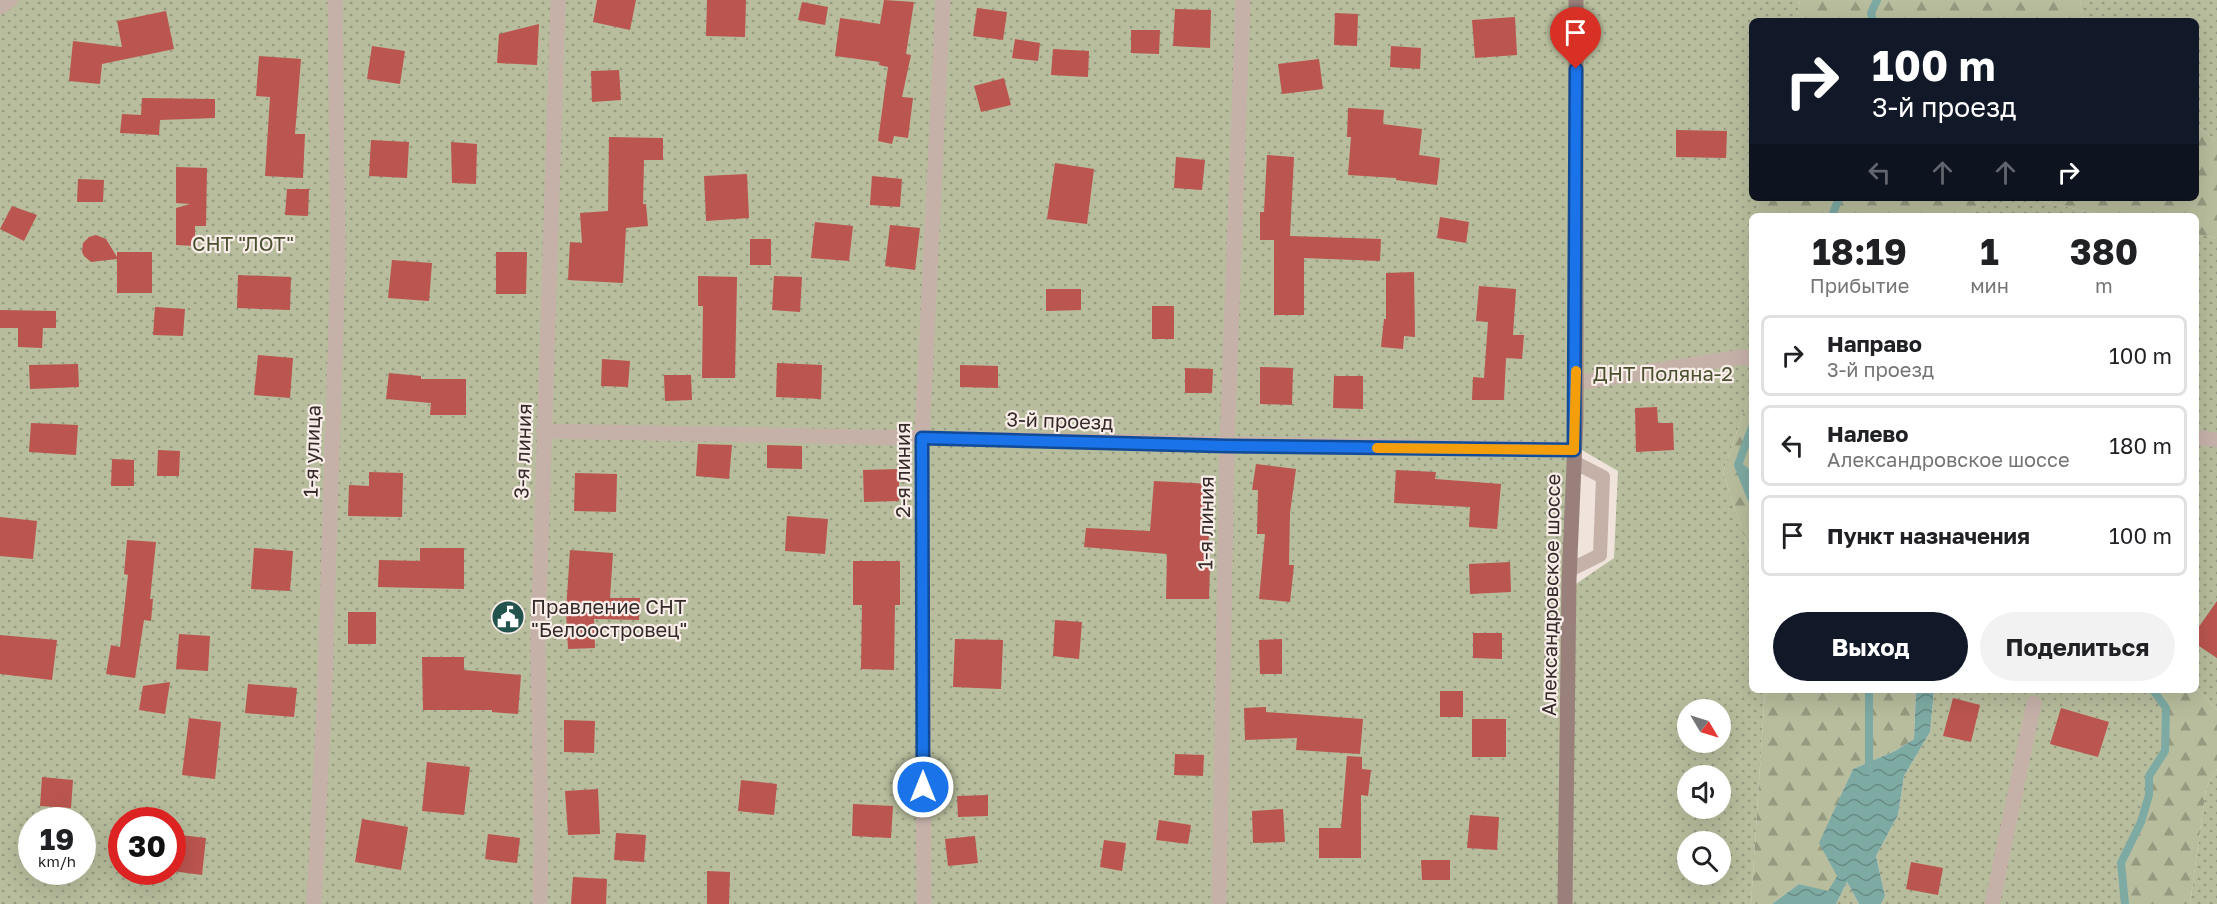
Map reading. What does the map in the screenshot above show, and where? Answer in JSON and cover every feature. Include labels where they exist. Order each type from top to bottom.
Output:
[{"type":"street","points":[[0,7],[10,0]]},
{"type":"street","name":"1-я улица","points":[[314,904],[325,697],[338,260],[335,0]]},
{"type":"street","name":"3-я линия","points":[[540,904],[538,641],[558,0]]},
{"type":"street","name":"2-я линия","points":[[924,904],[922,438],[943,0]]},
{"type":"street","name":"1-я линия","points":[[1219,904],[1227,446],[1243,0]]},
{"type":"street","name":"Александровское шоссе","points":[[1565,904],[1570,570],[1576,383],[1576,0]]},
{"type":"street","points":[[1576,383],[1741,357],[1749,358]]},
{"type":"street","name":"3-й проезд","points":[[543,431],[922,438],[1574,456]]},
{"type":"street","points":[[2199,437],[2217,440]]},
{"type":"street","points":[[1992,904],[2034,703]]},
{"type":"lane","points":[[1570,570],[1600,555],[1603,477],[1574,456]]},
{"type":"green space","points":[[0,0],[1800,0],[1797,18],[1749,18],[1749,201],[1758,201],[1756,213],[1749,213],[1749,248],[1746,262],[1749,280],[1749,397],[1723,472],[1749,552],[1749,693],[1765,693],[1751,904],[0,904]],"holes":[[[1575,446],[1618,471],[1614,558],[1570,588]]]},
{"type":"green space","points":[[1800,0],[2080,0],[2083,18],[1797,18]]},
{"type":"green space","points":[[2080,0],[2217,0],[2217,141],[2199,127],[2199,18],[2083,18]]},
{"type":"green space","points":[[2199,127],[2217,141],[2217,238],[2199,235],[2199,213],[2096,213],[2038,201],[2199,201]]},
{"type":"green space","points":[[1758,201],[1980,201],[1974,213],[1756,213]]},
{"type":"green space","points":[[1980,201],[2038,201],[2096,213],[1974,213]]},
{"type":"green space","points":[[2199,235],[2217,238],[2217,710],[2199,691]]},
{"type":"green space","points":[[1749,248],[1749,280],[1746,262]]},
{"type":"green space","points":[[1749,397],[1749,552],[1723,472]]},
{"type":"green space","points":[[2199,691],[2217,710],[2217,769],[2206,788],[2190,904],[2125,904],[2121,863],[2141,822],[2149,795],[2149,776],[2165,750],[2166,708],[2155,693],[2199,693]]},
{"type":"green space","points":[[1765,693],[1916,693],[1914,739],[1895,751],[1853,769],[1836,807],[1837,877],[1828,892],[1799,884],[1772,904],[1751,904]]},
{"type":"green space","points":[[1934,693],[2155,693],[2166,708],[2165,751],[2149,776],[2149,795],[2141,822],[2121,863],[2125,904],[1881,904],[1885,896],[1876,856],[1898,815],[1904,776],[1930,732]]},
{"type":"green space","points":[[2217,769],[2217,904],[2190,904],[2206,788]]},
{"type":"green space","points":[[1847,882],[1859,904],[1836,904]]},
{"type":"water","points":[[1916,693],[1934,693],[1930,732],[1904,776],[1898,815],[1876,856],[1885,896],[1881,904],[1859,904],[1847,882],[1836,904],[1772,904],[1799,884],[1828,891],[1837,876],[1819,843],[1853,769],[1895,751],[1914,739]]},
{"type":"building","points":[[597,0],[636,0],[630,30],[593,22]]},
{"type":"building","points":[[707,0],[746,0],[745,37],[706,36]]},
{"type":"building","points":[[884,0],[914,2],[906,54],[911,55],[902,97],[913,98],[908,138],[894,136],[892,144],[878,141],[888,67],[879,65],[880,62],[835,56],[840,18],[880,24]]},
{"type":"building","points":[[802,2],[828,7],[825,25],[798,20]]},
{"type":"building","points":[[977,8],[1007,12],[1003,40],[973,36]]},
{"type":"building","points":[[1175,9],[1211,10],[1210,48],[1173,46]]},
{"type":"building","points":[[166,11],[174,49],[102,64],[100,84],[69,81],[73,41],[122,47],[117,21]]},
{"type":"building","points":[[1335,13],[1358,14],[1357,46],[1334,45]]},
{"type":"building","points":[[1515,17],[1517,55],[1475,58],[1472,20]]},
{"type":"building","points":[[539,24],[537,65],[497,63],[499,34]]},
{"type":"building","points":[[1131,30],[1160,30],[1159,54],[1131,53]]},
{"type":"building","points":[[1015,39],[1040,43],[1038,61],[1012,58]]},
{"type":"building","points":[[372,46],[405,51],[400,84],[367,79]]},
{"type":"building","points":[[1391,46],[1421,48],[1420,69],[1390,67]]},
{"type":"building","points":[[1053,49],[1089,51],[1088,77],[1051,75]]},
{"type":"building","points":[[259,56],[301,59],[295,134],[305,134],[303,178],[265,176],[270,97],[256,96]]},
{"type":"building","points":[[1319,59],[1323,89],[1282,94],[1278,64]]},
{"type":"building","points":[[619,70],[621,100],[592,102],[591,71]]},
{"type":"building","points":[[1004,78],[1011,105],[981,112],[974,86]]},
{"type":"building","points":[[142,98],[215,99],[215,118],[160,120],[159,135],[120,133],[122,114],[141,115]]},
{"type":"building","points":[[1348,108],[1384,110],[1383,124],[1422,129],[1419,155],[1440,158],[1437,185],[1396,180],[1396,178],[1348,175],[1351,137],[1347,137]]},
{"type":"building","points":[[1676,130],[1727,131],[1726,158],[1676,157]]},
{"type":"building","points":[[609,137],[663,138],[663,160],[644,160],[643,204],[646,204],[648,226],[626,228],[623,283],[568,280],[570,242],[582,243],[580,213],[608,211]]},
{"type":"building","points":[[371,140],[409,142],[407,178],[369,176]]},
{"type":"building","points":[[451,142],[477,144],[476,184],[452,183]]},
{"type":"building","points":[[1267,155],[1294,157],[1290,236],[1381,239],[1380,261],[1304,258],[1304,315],[1274,315],[1274,240],[1260,240],[1260,212],[1264,212]]},
{"type":"building","points":[[1176,157],[1205,160],[1202,190],[1174,188]]},
{"type":"building","points":[[1055,163],[1094,169],[1087,224],[1047,219]]},
{"type":"building","points":[[176,167],[207,168],[206,226],[195,226],[195,246],[176,245],[176,208],[190,204],[176,203]]},
{"type":"building","points":[[747,174],[749,218],[706,221],[704,176]]},
{"type":"building","points":[[872,176],[902,179],[900,207],[870,205]]},
{"type":"building","points":[[78,179],[104,180],[103,202],[77,202]]},
{"type":"building","points":[[287,189],[309,189],[308,216],[285,215]]},
{"type":"building","points":[[12,206],[37,215],[24,241],[0,229]]},
{"type":"building","points":[[1440,217],[1469,222],[1466,243],[1437,238]]},
{"type":"building","points":[[815,222],[853,226],[849,261],[811,258]]},
{"type":"building","points":[[890,225],[920,228],[915,270],[885,266]]},
{"type":"building","points":[[96,235],[106,239],[117,257],[117,252],[152,252],[152,293],[117,293],[117,259],[91,262],[82,252],[83,243],[89,237]]},
{"type":"building","points":[[750,239],[771,239],[771,265],[750,265]]},
{"type":"building","points":[[496,252],[527,252],[526,294],[496,294]]},
{"type":"building","points":[[392,260],[432,263],[429,301],[388,298]]},
{"type":"building","points":[[1414,272],[1415,337],[1404,336],[1403,349],[1381,347],[1384,319],[1386,319],[1386,273]]},
{"type":"building","points":[[238,275],[291,277],[290,310],[237,308]]},
{"type":"building","points":[[698,276],[737,277],[735,378],[702,378],[703,306],[698,306]]},
{"type":"building","points":[[774,276],[802,277],[800,312],[772,310]]},
{"type":"building","points":[[1479,286],[1516,289],[1513,335],[1524,335],[1522,359],[1506,358],[1504,400],[1472,400],[1473,377],[1484,378],[1488,322],[1476,321]]},
{"type":"building","points":[[1046,289],[1081,289],[1081,310],[1046,311]]},
{"type":"building","points":[[1152,306],[1174,306],[1174,339],[1152,339]]},
{"type":"building","points":[[155,307],[185,309],[183,336],[153,335]]},
{"type":"building","points":[[0,310],[56,311],[56,328],[43,328],[42,348],[18,347],[18,328],[0,328]]},
{"type":"building","points":[[258,355],[293,358],[290,398],[254,395]]},
{"type":"building","points":[[602,359],[630,361],[628,387],[601,386]]},
{"type":"building","points":[[777,363],[822,365],[821,399],[776,397]]},
{"type":"building","points":[[78,364],[79,387],[30,389],[29,365]]},
{"type":"building","points":[[960,365],[998,366],[998,388],[960,387]]},
{"type":"building","points":[[1260,367],[1293,368],[1292,405],[1260,404]]},
{"type":"building","points":[[1185,368],[1213,369],[1212,393],[1185,393]]},
{"type":"building","points":[[389,373],[421,376],[421,379],[466,379],[466,415],[430,415],[431,403],[386,399]]},
{"type":"building","points":[[664,375],[691,375],[692,400],[665,401]]},
{"type":"building","points":[[1334,376],[1363,376],[1363,409],[1333,408]]},
{"type":"building","points":[[1657,407],[1658,423],[1673,423],[1674,450],[1636,452],[1635,408]]},
{"type":"building","points":[[31,423],[78,425],[76,455],[29,452]]},
{"type":"building","points":[[698,444],[732,445],[729,479],[696,476]]},
{"type":"building","points":[[767,445],[802,446],[802,469],[767,468]]},
{"type":"building","points":[[158,450],[180,451],[179,476],[157,476]]},
{"type":"building","points":[[112,459],[134,460],[134,486],[111,486]]},
{"type":"building","points":[[1256,464],[1296,469],[1290,513],[1289,565],[1294,565],[1290,602],[1259,599],[1265,534],[1257,534],[1258,490],[1252,490]]},
{"type":"building","points":[[899,469],[899,501],[864,502],[863,470]]},
{"type":"building","points":[[1396,470],[1436,472],[1435,479],[1501,484],[1497,529],[1469,527],[1470,507],[1394,503]]},
{"type":"building","points":[[369,472],[403,473],[402,517],[348,516],[349,485],[369,486]]},
{"type":"building","points":[[575,473],[617,474],[616,512],[574,511]]},
{"type":"building","points":[[1154,481],[1212,484],[1207,564],[1210,564],[1209,599],[1166,599],[1167,554],[1084,547],[1086,528],[1150,531]]},
{"type":"building","points":[[787,516],[828,519],[825,554],[785,551]]},
{"type":"building","points":[[0,517],[37,521],[33,559],[0,556]]},
{"type":"building","points":[[127,540],[156,542],[150,599],[153,599],[151,621],[144,620],[135,678],[106,674],[111,645],[120,647],[128,575],[124,574]]},
{"type":"building","points":[[254,548],[293,551],[290,591],[251,589]]},
{"type":"building","points":[[420,548],[464,548],[464,589],[378,587],[379,560],[420,561]]},
{"type":"building","points":[[570,550],[613,553],[610,598],[640,598],[639,620],[594,619],[595,648],[568,649],[566,611]]},
{"type":"building","points":[[853,561],[900,561],[900,605],[895,605],[894,670],[861,669],[862,605],[853,605]]},
{"type":"building","points":[[1510,562],[1511,592],[1470,594],[1469,564]]},
{"type":"building","points":[[2217,601],[2217,658],[2199,646],[2199,627]]},
{"type":"building","name":"Правление СНТ \"Белоостровец\"","points":[[495,606],[520,606],[520,628],[496,628]]},
{"type":"building","points":[[348,612],[376,612],[376,644],[348,644]]},
{"type":"building","points":[[1055,620],[1082,622],[1079,659],[1053,656]]},
{"type":"building","points":[[1473,633],[1502,633],[1502,659],[1473,658]]},
{"type":"building","points":[[179,634],[210,636],[208,671],[176,669]]},
{"type":"building","points":[[0,635],[57,640],[52,680],[0,674]]},
{"type":"building","points":[[955,639],[1003,640],[1001,689],[953,687]]},
{"type":"building","points":[[1282,639],[1282,674],[1260,674],[1259,640]]},
{"type":"building","points":[[422,657],[464,657],[464,670],[521,675],[518,714],[492,712],[492,710],[423,710]]},
{"type":"building","points":[[170,682],[165,714],[139,710],[143,686]]},
{"type":"building","points":[[248,684],[297,688],[294,717],[245,713]]},
{"type":"building","points":[[1440,691],[1463,691],[1463,717],[1440,717]]},
{"type":"building","points":[[1953,698],[1980,705],[1971,742],[1943,736]]},
{"type":"building","points":[[1266,707],[1266,712],[1363,719],[1360,754],[1296,750],[1297,738],[1245,740],[1244,708]]},
{"type":"building","points":[[2061,708],[2109,722],[2098,757],[2050,744]]},
{"type":"building","points":[[189,718],[221,722],[215,779],[182,775]]},
{"type":"building","points":[[1472,719],[1506,719],[1506,757],[1472,757]]},
{"type":"building","points":[[564,720],[595,721],[594,753],[564,752]]},
{"type":"building","points":[[1175,754],[1204,755],[1203,776],[1174,775]]},
{"type":"building","points":[[1347,756],[1362,757],[1362,769],[1371,770],[1368,796],[1361,795],[1361,858],[1319,858],[1319,828],[1341,828]]},
{"type":"building","points":[[427,762],[470,767],[464,815],[422,811]]},
{"type":"building","points":[[42,777],[73,780],[71,807],[40,806]]},
{"type":"building","points":[[741,780],[777,784],[774,815],[738,811]]},
{"type":"building","points":[[598,789],[600,834],[568,835],[565,791]]},
{"type":"building","points":[[988,795],[988,816],[958,817],[957,796]]},
{"type":"building","points":[[853,804],[893,806],[891,838],[852,836]]},
{"type":"building","points":[[1283,809],[1285,842],[1253,843],[1252,811]]},
{"type":"building","points":[[1470,815],[1499,817],[1497,850],[1467,848]]},
{"type":"building","points":[[362,819],[408,827],[401,870],[355,862]]},
{"type":"building","points":[[1159,820],[1191,825],[1188,844],[1156,840]]},
{"type":"building","points":[[616,833],[646,835],[644,862],[614,860]]},
{"type":"building","points":[[488,834],[520,838],[517,863],[485,859]]},
{"type":"building","points":[[186,836],[206,838],[202,875],[186,873]]},
{"type":"building","points":[[975,836],[978,863],[948,866],[945,839]]},
{"type":"building","points":[[1104,840],[1126,843],[1122,871],[1100,867]]},
{"type":"building","points":[[1421,860],[1450,860],[1450,880],[1422,880]]},
{"type":"building","points":[[1911,862],[1943,868],[1938,895],[1906,889]]},
{"type":"building","points":[[707,871],[730,872],[729,904],[707,904]]},
{"type":"building","points":[[573,877],[607,879],[606,904],[571,904]]},
{"type":"waterway","points":[[1872,18],[1871,13],[1877,0]]},
{"type":"waterway","points":[[1833,213],[1838,201]]},
{"type":"waterway","points":[[1749,435],[1738,465],[1749,492]]},
{"type":"waterway","points":[[1739,466],[1749,474]]},
{"type":"waterway","points":[[1869,693],[1869,771]]},
{"type":"waterway","points":[[2125,904],[2121,863],[2141,822],[2149,795],[2149,776],[2165,751],[2166,708],[2155,693]]},
{"type":"slow traffic","points":[[1377,448],[1574,450],[1576,371]]},
{"type":"place","name":"Правление СНТ \"Белоостровец\"","points":[[508,617]]},
{"type":"route","points":[[923,787],[922,438],[1227,446],[1574,450],[1576,418],[1576,69]]},
{"type":"park label","name":"СНТ \"ЛОТ\"","points":[[243,243]]},
{"type":"park label","name":"ДНТ Поляна-2","points":[[1663,373]]}]
